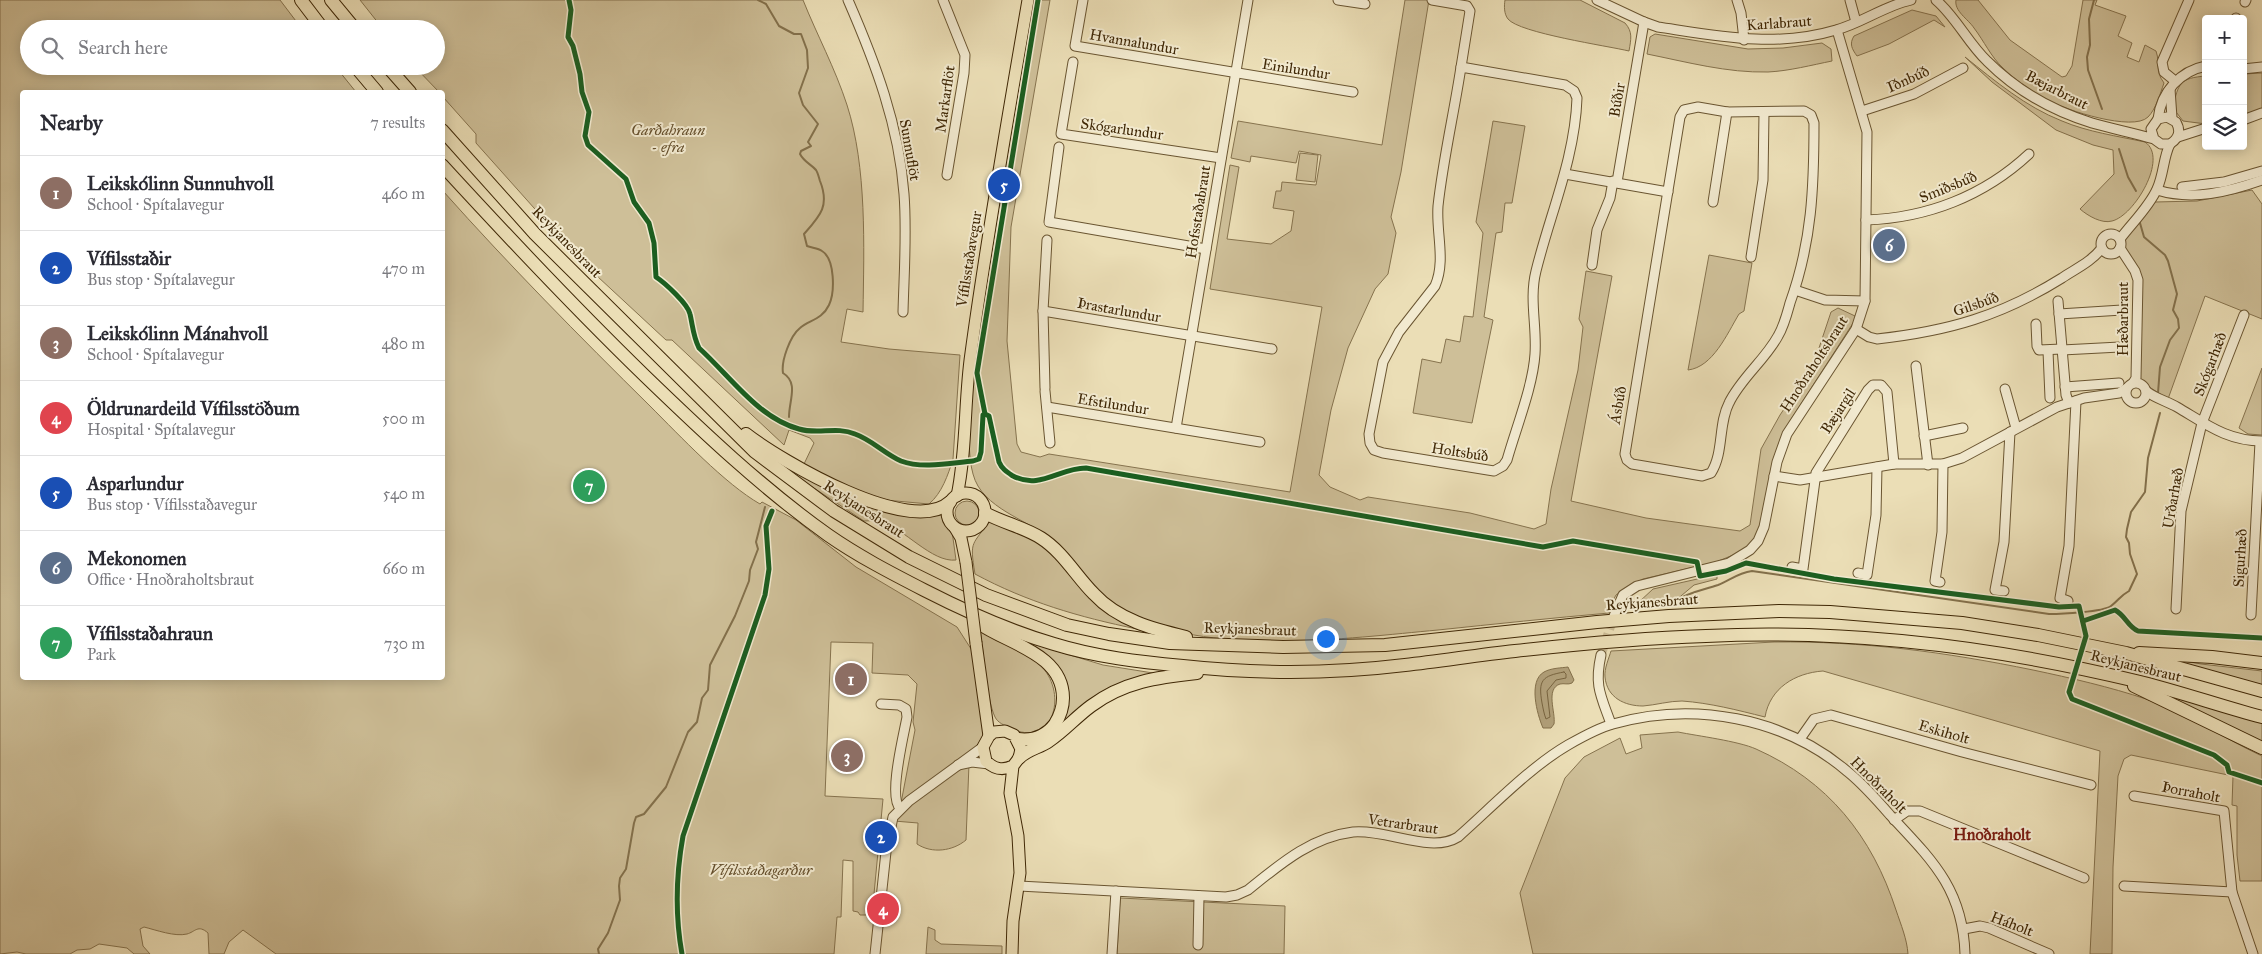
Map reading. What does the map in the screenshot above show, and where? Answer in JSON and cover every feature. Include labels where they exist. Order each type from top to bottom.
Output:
[{"type":"highway","points":[[294,0],[314,18]]},
{"type":"highway","points":[[301,0],[314,18]]},
{"type":"highway","points":[[331,0],[347,20]]},
{"type":"highway","points":[[340,0],[350,20]]},
{"type":"highway","points":[[363,75],[375,90]]},
{"type":"highway","points":[[395,75],[408,90]]},
{"type":"highway","name":"Reykjanesbraut","points":[[445,133],[535,234],[755,452],[834,512],[909,557],[986,595],[1068,625],[1109,634],[1170,642],[1283,647],[1385,644],[1597,622],[1779,611],[1830,612],[1962,623],[2009,630],[2126,653],[2262,691]]},
{"type":"highway","name":"Reykjanesbraut","points":[[445,168],[525,255],[683,414],[757,479],[831,537],[882,568],[954,606],[1062,646],[1100,656],[1215,670],[1268,672],[1370,668],[1555,647],[1705,636],[1768,634],[1856,636],[1929,643],[2021,658],[2116,677],[2262,716]]},
{"type":"highway","points":[[719,416],[795,467],[854,495],[902,509],[922,512],[936,511],[953,499]]},
{"type":"highway","points":[[985,513],[1041,537],[1054,548],[1094,594],[1122,616],[1146,627],[1213,644]]},
{"type":"highway","points":[[954,606],[984,626],[1040,657],[1059,680],[1063,702],[1054,724],[1040,737],[1032,740],[1018,739]]},
{"type":"highway","points":[[2126,653],[2169,654],[2262,663]]},
{"type":"highway","points":[[1016,762],[1025,752],[1049,741],[1090,706],[1119,689],[1155,678],[1215,670]]},
{"type":"highway","points":[[2116,677],[2262,748]]},
{"type":"main road","name":"Vífilsstaðavegur","points":[[994,733],[987,711],[965,557],[955,528],[951,524],[947,513],[953,499],[962,464],[969,363],[982,268],[1028,0]]},
{"type":"main road","name":"Vífilsstaðavegur","points":[[962,464],[970,486],[975,496],[982,503],[985,513],[982,523],[973,530],[965,557]]},
{"type":"main road","points":[[953,499],[966,494],[975,496]]},
{"type":"main road","points":[[955,528],[967,532],[973,530]]},
{"type":"main road","points":[[1010,793],[993,766],[984,756],[983,747],[994,733],[1010,732],[1018,739],[1021,748],[1016,762],[1010,793],[1018,836],[1019,886],[1013,921],[1012,954]]},
{"type":"main road","points":[[993,766],[1008,768],[1016,762]]},
{"type":"street","name":"Sunnuflöt","points":[[848,0],[884,91],[900,163],[906,234],[903,312]]},
{"type":"street","name":"Markarflöt","points":[[943,0],[965,55],[964,73],[947,175]]},
{"type":"street","name":"Hvannalundur","points":[[1083,0],[1075,46],[1235,73]]},
{"type":"street","name":"Hofsstaðabraut","points":[[1176,428],[1248,0]]},
{"type":"street","points":[[1338,0],[1365,4]]},
{"type":"street","name":"Holtsbúð","points":[[1432,0],[1467,6],[1470,11],[1438,205],[1440,258],[1438,277],[1434,286],[1399,332],[1383,362],[1369,434],[1370,443],[1374,450],[1383,453],[1494,471],[1503,466],[1507,460],[1534,363],[1535,345],[1532,292],[1536,272],[1565,174],[1577,95],[1571,88],[1565,85],[1462,67]]},
{"type":"street","name":"Karlabraut","points":[[1597,0],[1644,22],[1658,26],[1744,40],[1764,41],[1796,38],[1836,30],[1906,1]]},
{"type":"street","points":[[1737,0],[1741,13],[1744,40]]},
{"type":"street","points":[[1850,0],[1856,22]]},
{"type":"street","name":"Bæjarbraut","points":[[1936,0],[1945,4],[1956,24],[1986,61],[2020,88],[2070,114],[2091,122],[2162,142]]},
{"type":"street","points":[[2178,137],[2175,122],[2173,85],[2164,72],[2162,62],[2189,0]]},
{"type":"street","name":"Búðir","points":[[1615,182],[1644,22]]},
{"type":"street","name":"Hnoðraholtsbraut","points":[[1614,616],[1623,595],[1637,586],[1729,563],[1750,550],[1758,541],[1764,527],[1782,446],[1793,422],[1856,330],[1865,300],[1867,132],[1836,30]]},
{"type":"street","name":"Skógarlundur","points":[[1073,62],[1061,134],[1221,158]]},
{"type":"street","points":[[2113,246],[2157,190],[2163,172],[2162,142],[2152,135],[2159,108],[2173,85],[2190,70],[2202,67]]},
{"type":"street","points":[[2247,69],[2262,67]]},
{"type":"street","name":"Iðnbúð","points":[[1862,111],[1914,94],[1963,68]]},
{"type":"street","name":"Einilundur","points":[[1235,73],[1353,92]]},
{"type":"street","name":"Ásbúð","points":[[1698,107],[1727,112],[1764,113],[1804,111],[1811,115],[1814,123],[1814,198],[1802,267],[1795,290],[1775,341],[1728,404],[1723,420],[1716,464],[1711,473],[1699,476],[1628,462],[1624,454],[1680,117],[1684,110],[1698,107]]},
{"type":"street","points":[[1713,202],[1727,112]]},
{"type":"street","points":[[1751,257],[1763,180],[1764,113]]},
{"type":"street","points":[[2247,119],[2262,113]]},
{"type":"street","points":[[2130,132],[2166,117],[2175,122],[2202,129]]},
{"type":"street","points":[[2162,142],[2202,129]]},
{"type":"street","points":[[1059,147],[1049,222],[1206,249]]},
{"type":"street","name":"Smiðsbúð","points":[[1866,220],[1920,213],[1958,200],[1997,180],[2029,154]]},
{"type":"street","points":[[1565,174],[1668,192]]},
{"type":"street","points":[[2157,190],[2182,196],[2199,195],[2242,187],[2261,176]]},
{"type":"street","points":[[2182,187],[2261,176]]},
{"type":"street","points":[[1592,265],[1598,230],[1615,182]]},
{"type":"street","points":[[1047,240],[1042,311],[1045,390],[1050,443]]},
{"type":"street","name":"Gilsbúð","points":[[1856,330],[1877,339],[1934,331],[1961,324],[2020,302],[2113,246]]},
{"type":"street","name":"Hæðarbraut","points":[[2113,246],[2135,271],[2139,293],[2129,387]]},
{"type":"street","points":[[1795,290],[1826,300],[1865,300]]},
{"type":"street","points":[[2058,301],[2065,387],[2073,402],[2069,546],[2060,599]]},
{"type":"street","points":[[2059,314],[2122,310]]},
{"type":"street","name":"Þrastarlundur","points":[[1042,311],[1272,350]]},
{"type":"street","name":"Skógarhæð","points":[[2202,424],[2244,315]]},
{"type":"street","points":[[2036,324],[2038,349],[2048,351],[2120,346]]},
{"type":"street","points":[[2048,351],[2050,398]]},
{"type":"street","points":[[1916,366],[1928,465]]},
{"type":"street","name":"Bæjargil","points":[[1792,567],[1803,569],[1814,479],[1822,460],[1869,388],[1876,385],[1883,387],[1887,392],[1894,464]]},
{"type":"street","points":[[2050,387],[2129,387],[2148,396],[2168,402],[2202,424],[2227,435],[2261,442]]},
{"type":"street","points":[[2129,387],[2130,401],[2135,404],[2148,396]]},
{"type":"street","points":[[1774,476],[1800,480],[1894,464],[1943,464],[1962,458],[2046,411],[2129,387]]},
{"type":"street","points":[[2004,591],[1995,590],[2004,542],[2013,430],[2005,389]]},
{"type":"street","name":"Efstilundur","points":[[1047,407],[1260,442]]},
{"type":"street","name":"Urðarhæð","points":[[2176,608],[2181,511],[2202,424]]},
{"type":"street","points":[[1924,436],[1963,428]]},
{"type":"street","name":"Sigurhæð","points":[[2251,615],[2261,442]]},
{"type":"street","points":[[1940,582],[1935,581],[1942,532],[1943,464]]},
{"type":"street","points":[[1858,573],[1867,575],[1875,522],[1877,467]]},
{"type":"street","points":[[1602,655],[1598,672],[1598,684],[1611,724]]},
{"type":"street","points":[[881,704],[899,705],[906,709],[907,716],[896,789],[896,802],[900,808]]},
{"type":"street","name":"Hnoðraholt","points":[[1611,724],[1666,714],[1705,714],[1748,722],[1800,739],[1848,771],[1928,856],[1947,883],[1959,912],[1964,929],[1965,954]]},
{"type":"street","name":"Eskiholt","points":[[1800,739],[1814,719],[1831,715],[1962,752],[2091,785]]},
{"type":"street","name":"Vetrarbraut","points":[[1019,886],[1232,897],[1241,894],[1303,849],[1338,835],[1372,832],[1434,844],[1449,842],[1458,837],[1548,759],[1567,746],[1611,724]]},
{"type":"street","points":[[875,954],[890,827],[893,817],[900,808],[983,747]]},
{"type":"street","points":[[956,766],[972,762],[993,766]]},
{"type":"street","name":"Þorraholt","points":[[2134,796],[2224,811],[2232,892],[2253,954]]},
{"type":"street","points":[[1894,820],[1907,811],[1920,811],[2084,878]]},
{"type":"street","points":[[2124,886],[2232,892]]},
{"type":"street","points":[[1112,954],[1116,892]]},
{"type":"street","points":[[1198,945],[1200,896]]},
{"type":"street","name":"Háholt","points":[[1964,929],[1980,926],[1989,928],[2049,954]]},
{"type":"green space","name":"Vífilsstaðagarður","points":[[0,0],[280,0],[295,20],[20,20],[20,75],[342,75],[354,90],[20,90],[20,680],[445,680],[445,193],[571,327],[718,472],[760,504],[762,502],[796,520],[856,567],[957,627],[973,652],[985,734],[979,745],[901,803],[915,730],[913,722],[917,684],[908,675],[872,673],[873,643],[831,642],[825,796],[883,799],[872,915],[860,915],[858,912],[853,911],[853,861],[843,860],[841,917],[837,917],[834,954],[276,954],[243,930],[229,942],[224,954],[209,954],[208,933],[205,930],[197,929],[187,934],[177,935],[144,927],[140,929],[143,946],[150,954],[134,954],[127,948],[99,944],[90,949],[77,950],[70,954],[26,954],[17,952],[0,954]]},
{"type":"green space","name":"Garðahraun - efra","points":[[360,0],[803,0],[847,105],[858,154],[861,181],[864,234],[863,312],[847,309],[841,342],[889,349],[960,355],[953,459],[944,483],[934,500],[929,504],[885,500],[843,487],[804,464],[814,443],[810,438],[789,430],[784,445],[672,340],[666,340],[584,264],[476,143],[476,134],[445,99],[445,90],[437,90],[423,75],[445,75],[445,20],[376,20]]},
{"type":"green space","points":[[1033,0],[1050,0],[1011,227],[1007,341],[1017,444],[1021,452],[1040,457],[1049,454],[1290,492],[1322,307],[1210,289],[1230,165],[1239,167],[1227,239],[1271,244],[1291,231],[1294,211],[1273,208],[1276,191],[1281,191],[1282,182],[1316,185],[1321,155],[1299,151],[1296,163],[1251,156],[1250,162],[1231,158],[1238,121],[1382,145],[1405,0],[1429,0],[1401,172],[1391,217],[1396,233],[1388,274],[1375,289],[1348,348],[1331,410],[1319,475],[1330,487],[1360,500],[1368,497],[1470,513],[1534,529],[1546,524],[1551,489],[1578,370],[1583,327],[1579,319],[1586,271],[1612,276],[1571,501],[1646,518],[1740,531],[1750,525],[1761,449],[1780,415],[1813,366],[1831,312],[1838,308],[1855,316],[1855,320],[1790,421],[1761,528],[1748,549],[1716,562],[1643,579],[1616,595],[1610,606],[1609,613],[1363,637],[1277,641],[1234,640],[1194,635],[1156,626],[1113,604],[1053,541],[996,505],[986,496],[978,486],[970,459],[971,402],[980,327],[998,204]]},
{"type":"green space","points":[[1505,0],[1580,0],[1628,26],[1631,39],[1629,51],[1546,34],[1515,24],[1506,15]]},
{"type":"green space","points":[[1956,0],[1978,0],[2010,40],[2062,77],[2066,76],[2072,66],[2083,0],[2097,0],[2095,5],[2126,16],[2118,36],[2132,43],[2127,57],[2139,62],[2145,45],[2156,51],[2158,71],[2164,83],[2153,110],[2148,117],[2140,121],[2115,121],[2084,114],[2049,101],[2019,82],[1999,64],[1974,28],[1959,11]]},
{"type":"green space","points":[[1912,10],[1936,16],[1945,27],[1934,20],[1889,44],[1857,56],[1852,46],[1854,36]]},
{"type":"green space","points":[[1655,34],[1748,49],[1783,48],[1822,43],[1831,49],[1832,61],[1768,72],[1722,69],[1647,54],[1650,37]]},
{"type":"green space","points":[[1965,57],[2011,93],[2049,115],[2082,128],[2145,142],[2151,150],[2153,160],[2151,173],[2146,186],[2130,209],[2121,217],[2108,222],[2095,219],[2080,209],[2114,174],[2113,150],[2093,145],[2056,130],[1992,82]]},
{"type":"green space","points":[[2262,73],[2262,109],[2247,115],[2247,105],[2247,74]]},
{"type":"green space","points":[[2202,76],[2202,123],[2183,121],[2173,108],[2182,83],[2185,80]]},
{"type":"green space","points":[[1493,121],[1525,126],[1512,203],[1505,203],[1502,232],[1496,233],[1484,317],[1493,320],[1472,423],[1413,413],[1422,359],[1441,363],[1446,339],[1460,342],[1464,316],[1473,317],[1483,233],[1476,222]]},
{"type":"green space","points":[[1300,153],[1318,155],[1315,182],[1296,180]]},
{"type":"green space","points":[[2252,190],[2262,204],[2262,319],[2205,296],[2168,399],[2140,381],[2141,291],[2121,245],[2155,202],[2197,201]]},
{"type":"green space","points":[[1709,255],[1752,263],[1744,311],[1739,314],[1712,356],[1697,368],[1688,370]]},
{"type":"green space","points":[[2262,368],[2262,435],[2248,434],[2239,428]]},
{"type":"green space","points":[[793,470],[919,515],[943,515],[952,531],[956,560],[937,556],[899,530],[880,521],[864,521],[791,473]]},
{"type":"green space","points":[[962,501],[972,501],[979,508],[979,518],[972,525],[962,525],[955,518],[955,508]]},
{"type":"green space","points":[[990,519],[1040,541],[1110,614],[1137,629],[1054,608],[1014,593],[975,574],[972,554],[974,544]]},
{"type":"green space","points":[[1717,575],[1717,579],[1694,585],[1675,601],[1665,603],[1658,601],[1644,605],[1639,602],[1653,589]]},
{"type":"green space","points":[[980,630],[1029,656],[1042,667],[1050,679],[1054,691],[1055,704],[1052,716],[1046,725],[1037,731],[1025,733],[1010,728],[999,722],[995,717],[987,687]]},
{"type":"green space","points":[[1017,639],[1103,665],[1153,673],[1059,727],[1067,689]]},
{"type":"green space","points":[[1774,642],[1840,643],[1968,658],[2090,683],[2146,699],[2176,711],[2262,756],[2262,881],[2240,881],[2237,855],[2237,806],[2232,805],[2233,776],[2131,755],[2124,759],[2118,776],[2113,867],[2112,954],[2090,954],[2100,751],[1823,671],[1803,675],[1785,684],[1772,698],[1765,717],[1734,709],[1682,701],[1636,706],[1618,699],[1606,684],[1605,671],[1611,651]]},
{"type":"green space","points":[[2163,657],[2201,664],[2262,671],[2262,686]]},
{"type":"green space","points":[[2156,692],[2262,717],[2262,742]]},
{"type":"green space","points":[[1678,732],[1729,741],[1756,749],[1782,762],[1826,794],[1860,835],[1874,858],[1896,910],[1905,937],[1908,954],[1533,954],[1520,893],[1565,778],[1584,757],[1620,738],[1626,754],[1642,748],[1640,735]]},
{"type":"green space","points":[[969,764],[966,840],[955,847],[942,850],[929,849],[917,844],[918,823],[894,821],[928,788],[959,768]]},
{"type":"green space","points":[[1120,898],[1285,906],[1284,954],[1117,954]]},
{"type":"green space","points":[[928,927],[935,930],[935,940],[941,944],[1002,946],[1002,954],[926,954]]},
{"type":"water","points":[[1568,667],[1574,680],[1570,684],[1560,684],[1553,691],[1554,724],[1551,728],[1543,728],[1536,707],[1536,683],[1539,676],[1544,672]]},
{"type":"waterway","points":[[758,0],[766,4],[779,26],[794,34],[801,34],[807,50],[808,68],[799,93],[803,105],[818,124],[808,142],[811,146],[801,151],[800,154],[817,171],[823,190],[824,204],[819,216],[804,234],[807,246],[820,250],[826,255],[832,268],[833,276],[829,305],[823,314],[796,332],[785,356],[783,373],[788,377],[792,387],[789,417]]},
{"type":"waterway","points":[[2094,0],[2089,19],[2090,45],[2087,57],[2088,70],[2102,109]]},
{"type":"waterway","points":[[2119,149],[2128,177],[2136,191]]},
{"type":"waterway","points":[[2140,223],[2144,237],[2165,255],[2177,294],[2173,310],[2178,319],[2179,328],[2170,340],[2160,367],[2158,393]]},
{"type":"waterway","points":[[1676,601],[1691,593],[1718,585],[1738,575],[1752,571],[2049,614],[2107,608],[2129,591],[2137,574],[2126,537],[2127,529],[2131,512],[2145,492],[2148,458],[2160,413]]},
{"type":"waterway","points":[[599,954],[598,949],[608,933],[620,900],[620,878],[626,869],[636,817],[644,814],[666,787],[688,732],[697,722],[702,698],[708,690],[710,665],[735,616],[749,581],[750,570],[758,549],[756,542],[765,507]]},
{"type":"tunnel","points":[[1601,655],[1614,616]]},
{"type":"cycle path","points":[[569,0],[571,10],[568,37],[573,46],[582,92],[589,112],[585,136],[588,145],[626,179],[634,202],[649,223],[654,243],[656,277],[676,294],[685,305],[690,314],[694,335],[699,348],[745,395],[770,416],[784,424],[806,431],[834,430],[855,434],[901,461],[918,465],[946,464],[979,459],[983,415],[985,414]]},
{"type":"cycle path","points":[[1038,0],[977,373],[985,414],[989,416],[999,462],[1013,476],[1032,481],[1041,480],[1067,471],[1086,468],[1543,547],[1573,541],[1697,562],[1700,576],[1726,571],[1746,563],[1834,579],[2059,607],[2079,606],[2086,636],[2069,692],[2072,699],[2214,755],[2227,765],[2229,772],[2262,783]]},
{"type":"cycle path","points":[[682,954],[678,925],[677,895],[683,836],[765,595],[769,569],[766,526],[772,511]]},
{"type":"cycle path","points":[[2083,621],[2115,610],[2138,631],[2262,638]]},
{"type":"place","name":"Asparlundur","points":[[1004,185]]},
{"type":"place","name":"Mekonomen","points":[[1889,245]]},
{"type":"place","name":"Vífilsstaðahraun","points":[[589,486]]},
{"type":"place","name":"Leikskólinn Sunnuhvoll","points":[[851,679]]},
{"type":"place","name":"Leikskólinn Mánahvoll","points":[[847,756]]},
{"type":"place","name":"Vífilsstaðir","points":[[881,837]]},
{"type":"place","name":"Öldrunardeild Vífilsstöðum","points":[[883,909]]},
{"type":"district","name":"Hnoðraholt","points":[[1992,834]]}]
